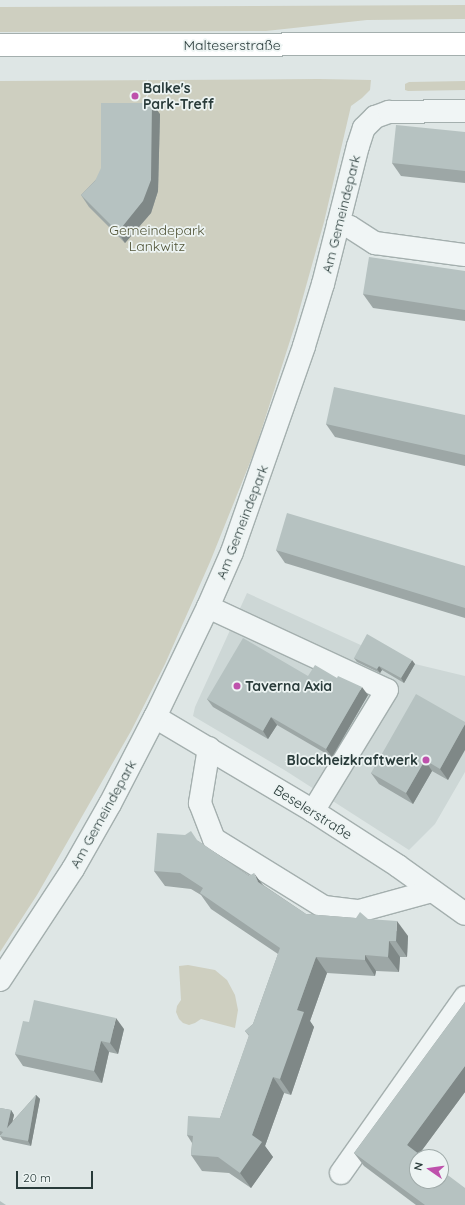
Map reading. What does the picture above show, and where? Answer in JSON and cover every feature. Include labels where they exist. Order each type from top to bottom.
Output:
[{"type":"main road","name":"Malteserstraße","points":[[0,45],[465,44]]},
{"type":"street","name":"Am Gemeindepark","points":[[0,980],[73,869],[110,804],[155,717],[208,607],[232,552],[280,417],[323,284],[358,146],[364,128],[375,117],[389,112],[465,111]]},
{"type":"street","points":[[338,224],[350,228],[375,243],[465,255]]},
{"type":"street","points":[[208,607],[387,690],[314,811]]},
{"type":"street","name":"Beselerstraße","points":[[155,717],[314,811],[398,866],[465,914]]},
{"type":"street","points":[[209,748],[200,803],[214,839],[324,907],[358,911],[432,891]]},
{"type":"street","points":[[340,1173],[465,997]]},
{"type":"shaded area","points":[[247,593],[365,647],[415,664],[465,676],[465,772],[435,824],[409,850],[286,771],[193,716],[195,707]]},
{"type":"green space","points":[[465,5],[465,19],[367,20],[266,31],[0,32],[0,7]]},
{"type":"green space","name":"Gemeindepark Lankwitz","points":[[371,80],[370,90],[351,106],[324,222],[296,322],[255,450],[210,562],[165,664],[131,731],[37,895],[0,952],[0,81]]},
{"type":"green space","points":[[465,81],[465,90],[405,90],[405,84],[409,82]]},
{"type":"green space","points":[[188,965],[215,970],[227,980],[235,995],[238,1010],[235,1028],[201,1019],[189,1025],[183,1023],[179,1019],[176,1012],[177,1006],[181,1000],[179,966]]},
{"type":"building","points":[[101,103],[152,103],[151,180],[143,201],[118,232],[81,195],[95,181],[101,168]]},
{"type":"building","points":[[396,125],[465,132],[465,171],[392,163]]},
{"type":"building","points":[[369,257],[465,271],[465,310],[363,294]]},
{"type":"building","points":[[334,387],[465,415],[465,455],[326,424]]},
{"type":"building","points":[[287,513],[465,566],[465,608],[276,550]]},
{"type":"building","points":[[367,634],[412,660],[401,678],[379,666],[377,669],[354,658]]},
{"type":"building","points":[[243,638],[308,676],[315,665],[337,678],[338,676],[362,687],[326,749],[271,717],[263,731],[207,699]]},
{"type":"building","name":"Blockheizkraftwerk","points":[[416,694],[465,722],[465,724],[440,769],[425,760],[406,793],[371,773]]},
{"type":"building","points":[[191,831],[197,840],[249,876],[254,873],[258,882],[306,914],[356,918],[360,912],[368,919],[397,921],[396,941],[389,941],[388,957],[365,955],[365,960],[316,957],[297,1010],[304,1012],[280,1079],[273,1077],[252,1135],[262,1142],[240,1173],[218,1157],[191,1155],[193,1136],[187,1135],[188,1116],[220,1118],[249,1035],[245,1031],[253,1024],[280,948],[200,893],[203,888],[180,873],[154,871],[157,833],[185,835]]},
{"type":"building","points":[[34,1000],[116,1018],[110,1043],[101,1041],[94,1071],[15,1054],[23,1021],[29,1022]]},
{"type":"building","points":[[465,1002],[465,1066],[407,1145],[412,1149],[409,1149],[409,1189],[449,1189],[449,1176],[465,1188],[465,1205],[425,1205],[354,1153]]},
{"type":"building","points":[[36,1095],[28,1141],[0,1136],[3,1132],[0,1131],[0,1108],[11,1110],[7,1128]]},
{"type":"building","points":[[0,1201],[6,1205],[0,1205]]},
{"type":"place","name":"Balke's Park-Treff","points":[[135,96]]},
{"type":"place","name":"Taverna Axia","points":[[237,686]]},
{"type":"place","name":"Blockheizkraftwerk","points":[[426,760]]}]
